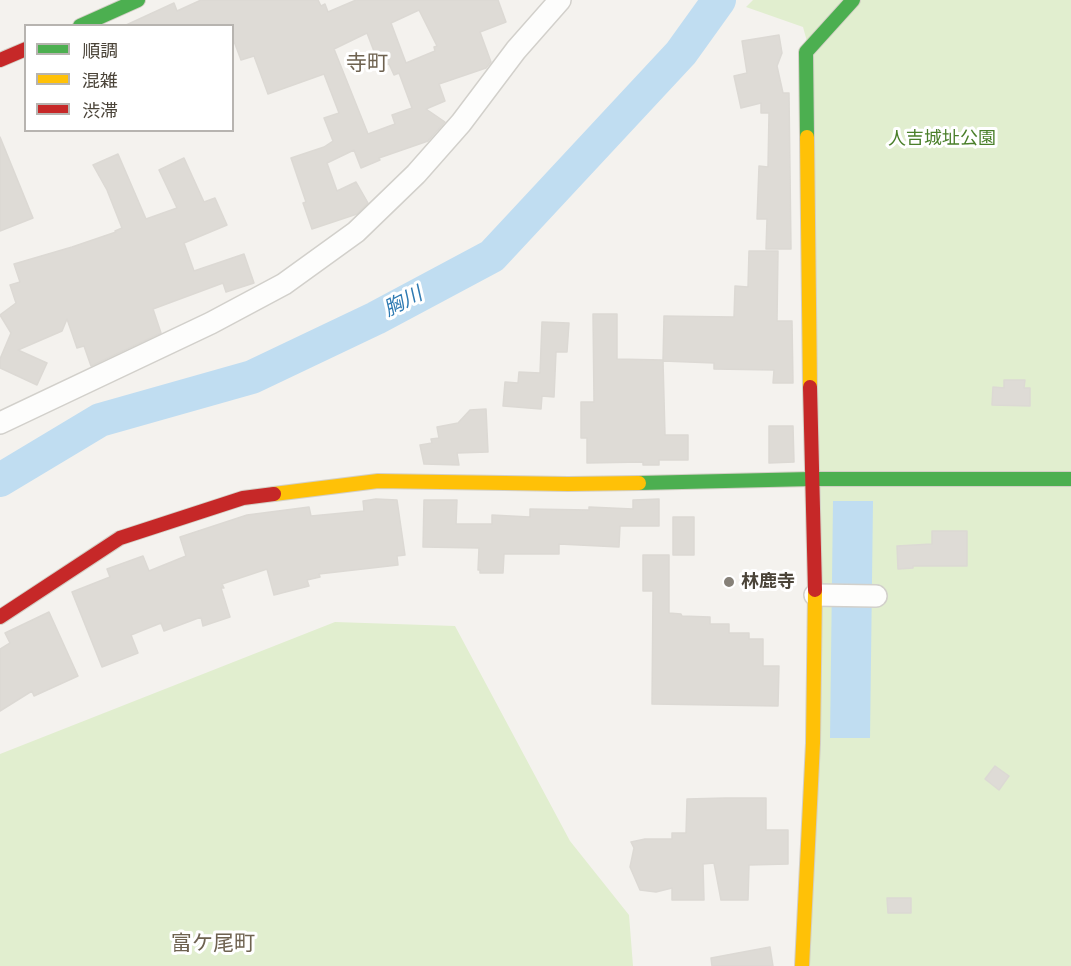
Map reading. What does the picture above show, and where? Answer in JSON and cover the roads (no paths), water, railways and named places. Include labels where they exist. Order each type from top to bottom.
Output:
[{"type":"street","points":[[84,24],[138,0]]},
{"type":"street","points":[[0,423],[212,323],[284,284],[356,232],[416,174],[461,123],[516,50],[560,0]]},
{"type":"street","points":[[802,966],[823,595],[810,479],[807,52],[852,0]]},
{"type":"street","points":[[0,60],[24,50]]},
{"type":"street","points":[[0,617],[120,538],[243,498],[378,482],[568,484],[810,479],[1071,479]]},
{"type":"street","points":[[823,595],[876,596]]},
{"type":"water","points":[[833,501],[873,501],[870,738],[830,738]]},
{"type":"waterway","name":"胸川","points":[[0,480],[100,420],[252,377],[376,318],[492,256],[681,53],[719,0]]},
{"type":"place","name":"林鹿寺","points":[[729,582]]},
{"type":"district","name":"寺町","points":[[367,64]]},
{"type":"district","name":"富ケ尾町","points":[[213,944]]},
{"type":"park label","name":"人吉城址公園","points":[[942,139]]}]
